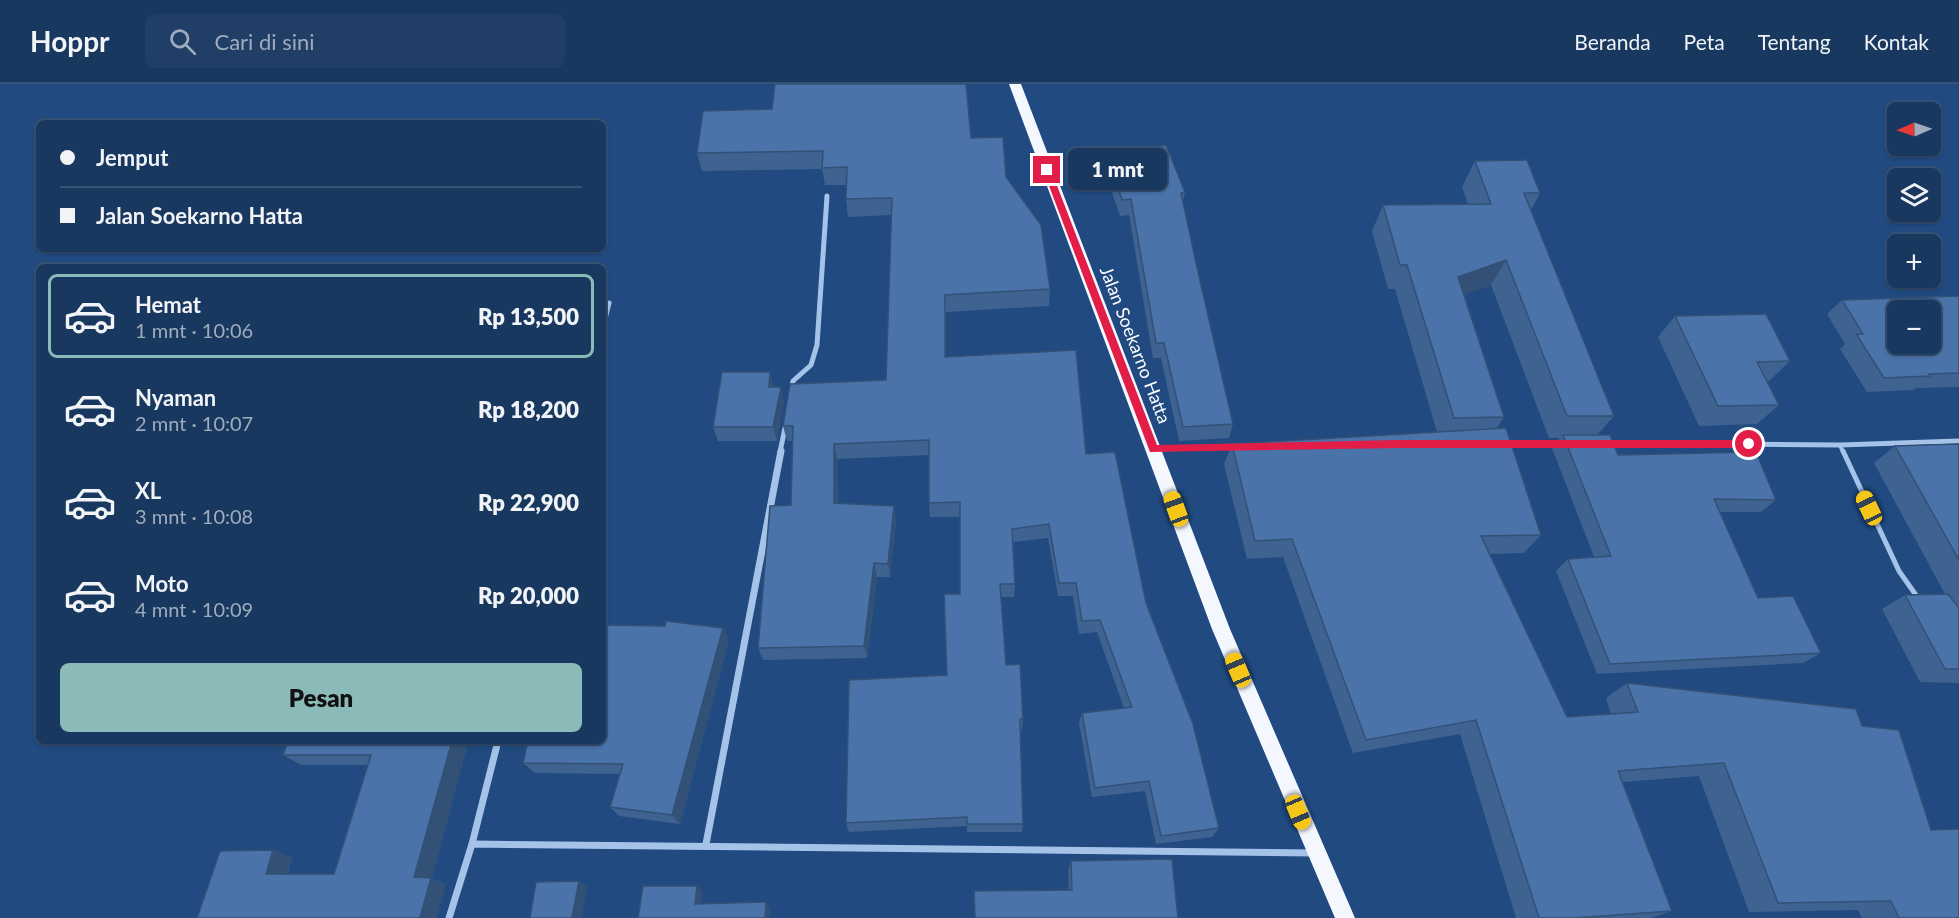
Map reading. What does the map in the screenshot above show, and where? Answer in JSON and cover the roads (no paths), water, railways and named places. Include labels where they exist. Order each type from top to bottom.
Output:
[{"type":"highway","name":"Jalan Soekarno Hatta","points":[[1015,84],[1221,629],[1315,853],[1345,918]]},
{"type":"street","points":[[789,404],[794,381],[810,365],[817,345],[827,196]]},
{"type":"street","points":[[606,315],[609,303]]},
{"type":"street","points":[[706,844],[787,416]]},
{"type":"street","points":[[1604,443],[1840,445],[1959,441]]},
{"type":"street","points":[[1501,443],[1568,443]]},
{"type":"street","points":[[1154,449],[1248,447]]},
{"type":"street","points":[[449,918],[472,844],[497,744]]},
{"type":"street","points":[[472,844],[706,844],[1315,853]]},
{"type":"lane","points":[[1840,445],[1899,571],[1925,604]]}]
